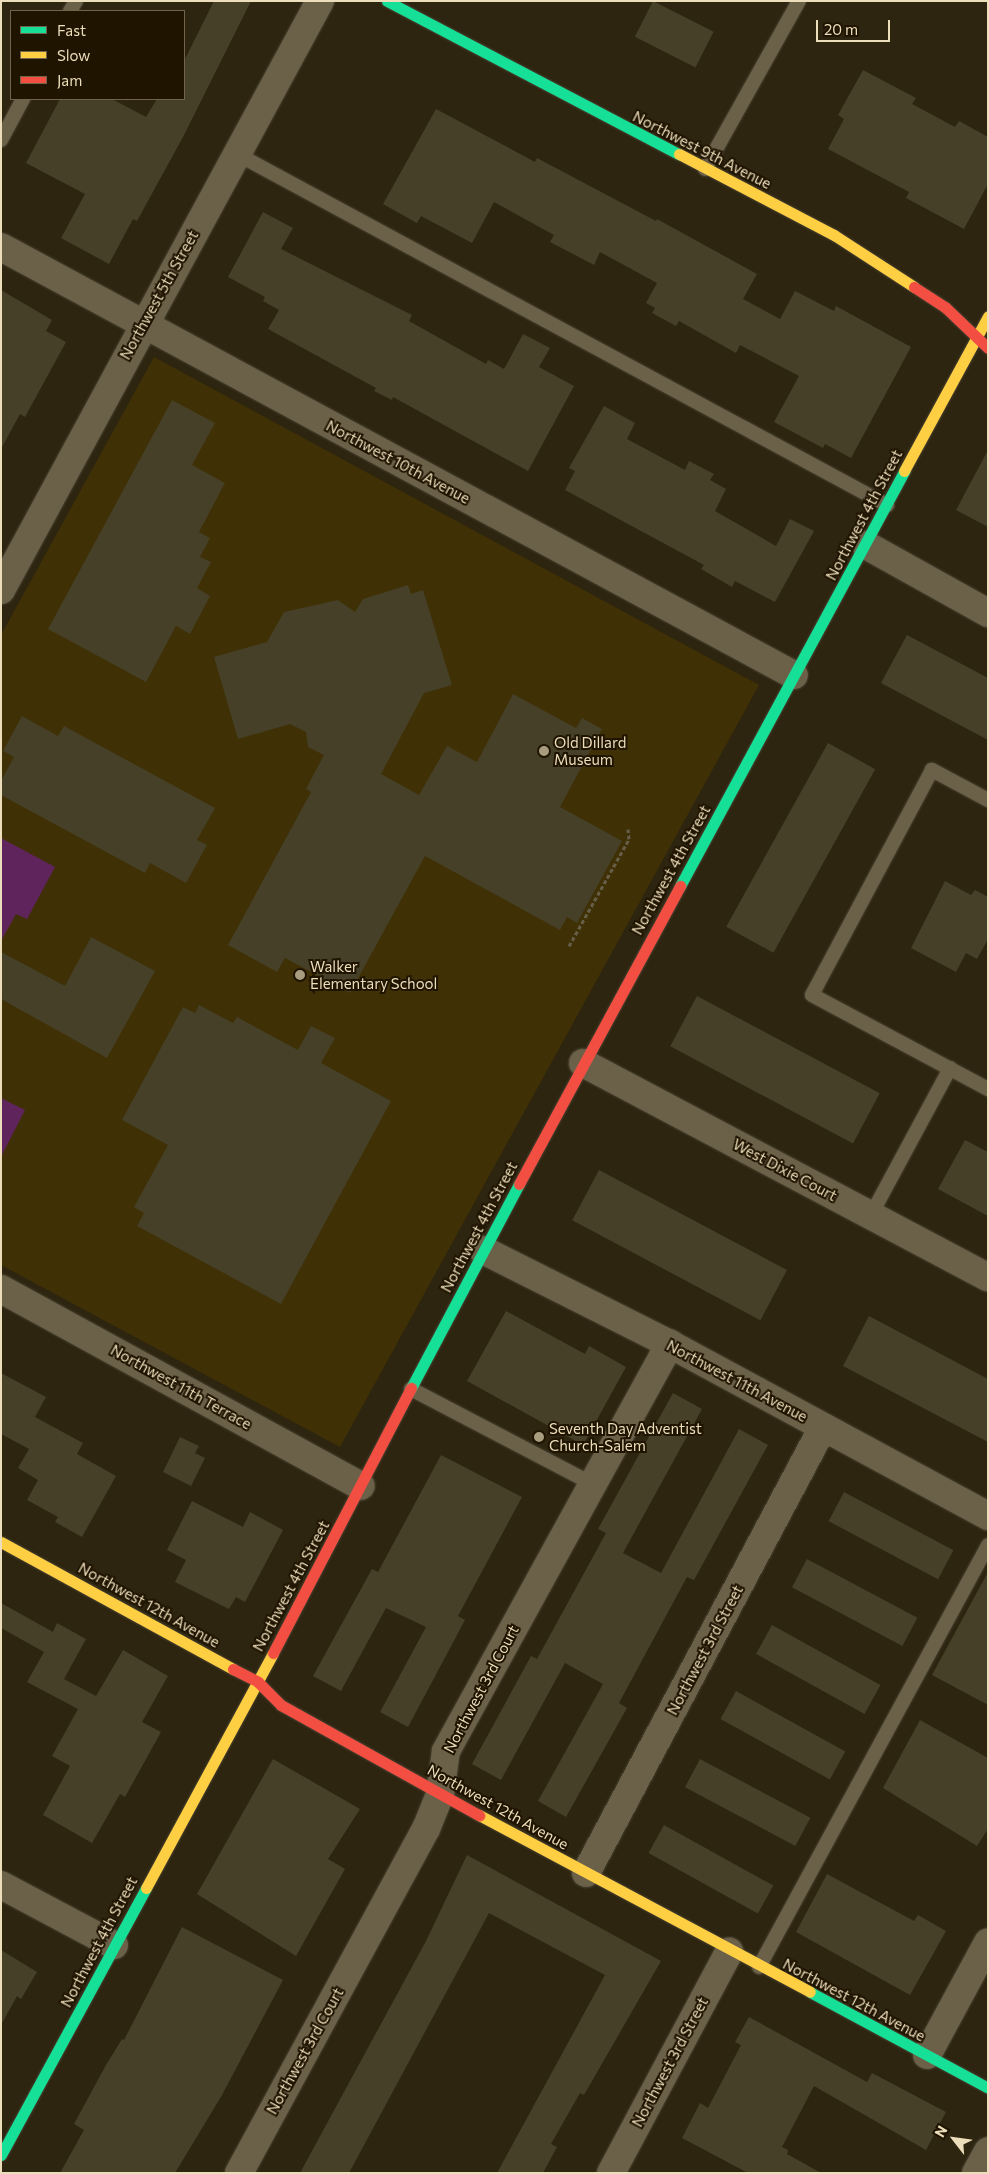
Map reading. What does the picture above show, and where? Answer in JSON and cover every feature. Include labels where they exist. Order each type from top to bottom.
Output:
[{"type":"street","name":"Northwest 5th Street","points":[[1,590],[143,324],[320,1]]},
{"type":"street","name":"Northwest 9th Avenue","points":[[387,1],[834,235],[945,307],[988,348]]},
{"type":"street","name":"Northwest 10th Avenue","points":[[1,247],[794,675]]},
{"type":"street","name":"Northwest 4th Street","points":[[1,2155],[258,1682],[483,1250],[583,1063],[866,545],[988,316]]},
{"type":"street","points":[[866,545],[988,613]]},
{"type":"street","name":"West Dixie Court","points":[[583,1063],[988,1277]]},
{"type":"street","name":"Northwest 11th Avenue","points":[[483,1250],[670,1344],[988,1516]]},
{"type":"street","name":"Northwest 11th Terrace","points":[[1,1289],[361,1486]]},
{"type":"street","name":"Northwest 3rd Court","points":[[238,2173],[426,1829],[440,1794],[446,1751],[670,1344]]},
{"type":"street","name":"Northwest 3rd Street","points":[[586,1874],[824,1428]]},
{"type":"street","name":"Northwest 12th Avenue","points":[[1,1542],[258,1682],[280,1705],[408,1774],[440,1794],[730,1952],[988,2088]]},
{"type":"street","points":[[1,1885],[114,1945]]},
{"type":"street","points":[[927,2055],[988,1942]]},
{"type":"street","name":"Northwest 3rd Street","points":[[611,2173],[730,1952]]},
{"type":"street","points":[[976,2173],[988,2152]]},
{"type":"lane","points":[[705,169],[799,1]]},
{"type":"lane","points":[[1,140],[22,100]]},
{"type":"lane","points":[[236,154],[887,505]]},
{"type":"lane","points":[[988,800],[932,770],[812,995],[988,1089]]},
{"type":"lane","points":[[870,1215],[950,1068]]},
{"type":"lane","points":[[411,1389],[593,1484]]},
{"type":"lane","points":[[759,1967],[988,1546]]},
{"type":"path","points":[[569,946],[629,839],[628,829]]},
{"type":"shaded area","name":"Walker Elementary School","points":[[154,357],[759,685],[340,1447],[1,1265],[1,635]]},
{"type":"shaded area","points":[[1,838],[55,867],[27,919],[16,914],[1,941]]},
{"type":"shaded area","points":[[1,1098],[25,1110],[1,1157]]},
{"type":"building","points":[[214,1],[251,1],[183,137],[137,221],[133,219],[109,264],[61,238],[85,194],[26,163],[59,100],[114,100],[146,117],[156,100],[185,100],[185,59]]},
{"type":"building","points":[[653,1],[714,32],[695,68],[635,37]]},
{"type":"building","points":[[863,70],[916,98],[912,104],[955,127],[959,121],[988,137],[988,184],[964,229],[906,198],[909,192],[828,149],[844,119],[838,115]]},
{"type":"building","points":[[436,109],[535,162],[537,158],[656,221],[657,219],[757,274],[743,299],[780,319],[795,291],[834,311],[836,306],[911,347],[851,458],[825,444],[823,448],[774,422],[799,376],[740,345],[736,353],[679,321],[676,326],[652,313],[655,308],[646,303],[657,283],[600,252],[594,265],[550,242],[554,235],[494,202],[472,243],[421,216],[417,223],[383,204]]},
{"type":"building","points":[[263,212],[293,228],[281,249],[412,315],[409,321],[486,364],[488,360],[504,369],[523,334],[550,348],[539,367],[574,386],[528,471],[393,397],[392,400],[374,391],[376,388],[268,329],[279,310],[263,301],[265,297],[228,277]]},
{"type":"building","points":[[1,290],[52,320],[46,331],[66,342],[25,417],[20,414],[1,449]]},
{"type":"building","points":[[172,400],[215,423],[192,465],[225,483],[199,532],[210,538],[200,557],[211,562],[197,588],[210,596],[190,634],[176,626],[146,682],[48,629]]},
{"type":"building","points":[[604,406],[635,423],[627,439],[685,470],[689,461],[714,474],[710,480],[726,489],[715,511],[776,546],[790,519],[814,531],[775,602],[735,581],[732,587],[701,569],[704,565],[565,490],[575,471],[569,468]]},
{"type":"building","points":[[988,450],[988,527],[956,510]]},
{"type":"building","points":[[408,585],[411,594],[423,590],[452,685],[424,693],[381,774],[419,795],[447,746],[477,762],[513,694],[576,728],[582,718],[602,729],[560,807],[622,841],[577,923],[567,917],[560,930],[425,856],[350,993],[285,958],[277,972],[228,945],[311,792],[306,789],[324,755],[308,747],[306,732],[290,724],[238,739],[214,657],[267,642],[284,612],[338,600],[355,612],[363,599]]},
{"type":"building","points":[[907,635],[988,678],[988,740],[881,683]]},
{"type":"building","points":[[22,716],[58,736],[64,726],[215,808],[197,840],[207,845],[186,883],[150,863],[145,873],[1,795],[1,781],[14,757],[3,751]]},
{"type":"building","points":[[828,743],[875,769],[773,953],[726,927]]},
{"type":"building","points":[[945,881],[971,895],[975,890],[988,897],[988,939],[977,959],[966,953],[956,972],[911,948]]},
{"type":"building","points":[[91,937],[155,971],[107,1058],[1,999],[1,952],[65,986]]},
{"type":"building","points":[[697,996],[880,1093],[853,1144],[670,1046]]},
{"type":"building","points":[[199,1005],[233,1023],[237,1017],[298,1050],[311,1026],[335,1038],[321,1063],[391,1101],[281,1304],[137,1226],[144,1213],[134,1207],[168,1145],[122,1120],[183,1007],[195,1013]]},
{"type":"building","points":[[965,1140],[988,1152],[988,1216],[938,1189]]},
{"type":"building","points":[[599,1170],[787,1270],[760,1320],[572,1220]]},
{"type":"building","points":[[506,1311],[585,1354],[589,1346],[626,1367],[583,1445],[467,1381]]},
{"type":"building","points":[[869,1316],[988,1379],[988,1442],[843,1366]]},
{"type":"building","points":[[1,1373],[46,1397],[35,1417],[83,1443],[77,1454],[116,1476],[82,1537],[55,1522],[58,1517],[27,1500],[38,1480],[18,1468],[29,1449],[1,1434]]},
{"type":"building","points":[[673,1393],[702,1409],[623,1553],[661,1573],[739,1429],[768,1445],[694,1580],[687,1577],[619,1703],[627,1708],[566,1817],[538,1801],[603,1684],[565,1663],[501,1780],[472,1764],[531,1656],[537,1659],[606,1533],[598,1529]]},
{"type":"building","points":[[180,1437],[199,1446],[195,1453],[205,1458],[191,1486],[163,1472]]},
{"type":"building","points":[[441,1455],[522,1497],[458,1616],[465,1620],[408,1727],[380,1712],[426,1627],[386,1608],[341,1691],[313,1676],[372,1569],[378,1572]]},
{"type":"building","points":[[844,1492],[953,1550],[938,1579],[829,1521]]},
{"type":"building","points":[[192,1501],[243,1527],[250,1512],[283,1530],[245,1602],[236,1597],[229,1609],[175,1582],[186,1560],[167,1550]]},
{"type":"building","points":[[807,1559],[917,1618],[902,1646],[792,1587]]},
{"type":"building","points":[[988,1572],[988,1705],[932,1675]]},
{"type":"building","points":[[1,1603],[53,1632],[57,1623],[86,1639],[64,1679],[96,1696],[123,1650],[168,1676],[142,1722],[161,1732],[125,1797],[120,1794],[92,1843],[43,1815],[70,1766],[52,1756],[78,1709],[27,1682],[44,1652],[1,1628]]},
{"type":"building","points":[[772,1625],[880,1685],[864,1714],[756,1654]]},
{"type":"building","points":[[736,1691],[845,1752],[830,1780],[720,1719]]},
{"type":"building","points":[[920,1720],[988,1758],[988,1829],[977,1846],[883,1788]]},
{"type":"building","points":[[273,1759],[360,1809],[328,1859],[345,1869],[296,1956],[197,1894]]},
{"type":"building","points":[[700,1759],[810,1818],[795,1846],[685,1787]]},
{"type":"building","points":[[664,1825],[773,1886],[758,1914],[648,1853]]},
{"type":"building","points":[[467,1855],[661,1961],[584,2095],[580,2093],[551,2144],[557,2147],[543,2173],[497,2173],[605,1975],[489,1913],[349,2173],[300,2173],[426,1941]]},
{"type":"building","points":[[827,1874],[914,1921],[918,1915],[946,1931],[910,1995],[796,1932]]},
{"type":"building","points":[[182,1927],[283,1980],[222,2095],[175,2173],[60,2173],[84,2130],[74,2124],[106,2065],[122,2039],[124,2040]]},
{"type":"building","points":[[1,1950],[37,1972],[21,1999],[17,1996],[1,2025]]},
{"type":"building","points":[[749,2017],[867,2082],[872,2073],[946,2112],[926,2150],[814,2086],[782,2147],[788,2150],[787,2154],[821,2173],[748,2173],[682,2138],[700,2103],[708,2108],[741,2045],[735,2042]]},
{"type":"traffic: fast","points":[[387,1],[679,154]]},
{"type":"traffic: fast","points":[[680,886],[904,471]]},
{"type":"traffic: fast","points":[[411,1388],[519,1184]]},
{"type":"traffic: fast","points":[[1,2155],[146,1888]]},
{"type":"traffic: fast","points":[[810,1992],[988,2088]]},
{"type":"traffic: slow","points":[[679,154],[834,235],[914,287]]},
{"type":"traffic: slow","points":[[904,471],[988,316]]},
{"type":"traffic: slow","points":[[1,1542],[233,1669]]},
{"type":"traffic: slow","points":[[146,1888],[273,1653]]},
{"type":"traffic: slow","points":[[479,1815],[810,1992]]},
{"type":"traffic: jam","points":[[914,287],[945,307],[988,348]]},
{"type":"traffic: jam","points":[[519,1184],[680,886]]},
{"type":"traffic: jam","points":[[273,1653],[411,1388]]},
{"type":"traffic: jam","points":[[233,1669],[258,1682],[281,1705],[479,1815]]},
{"type":"place","name":"Old Dillard Museum","points":[[544,751]]},
{"type":"place","name":"Walker Elementary School","points":[[300,975]]},
{"type":"place","name":"Seventh Day Adventist Church-Salem","points":[[539,1437]]}]
